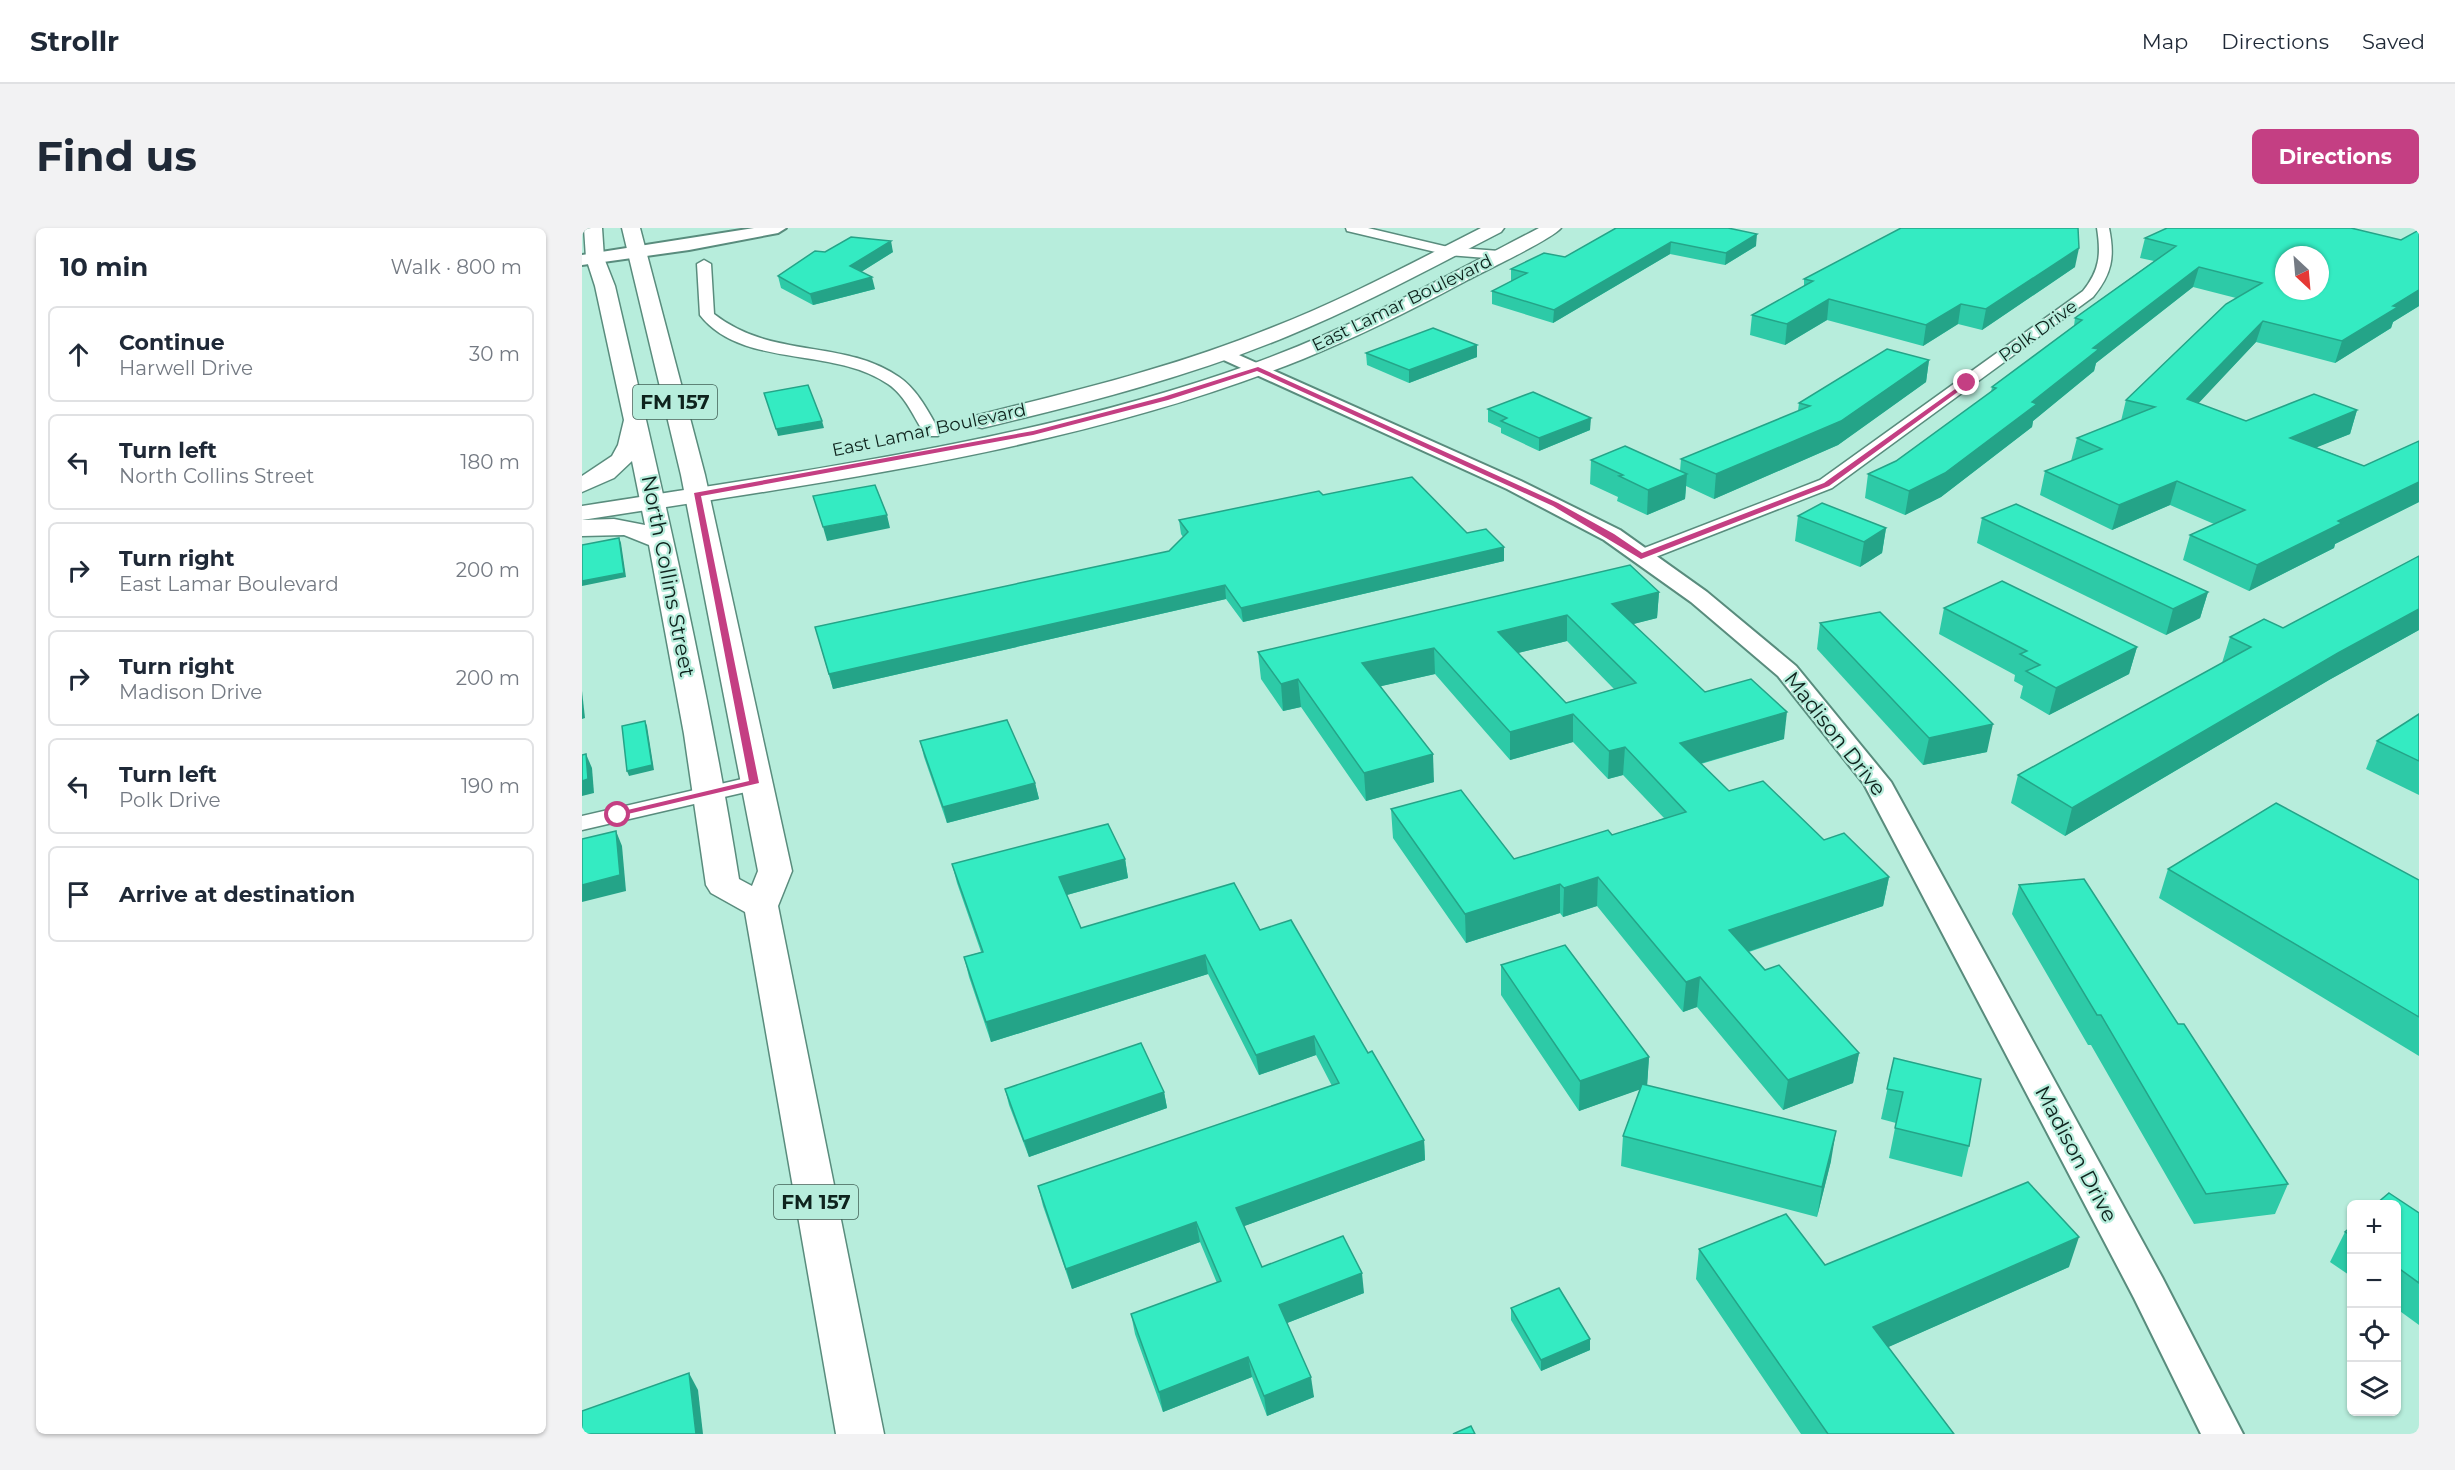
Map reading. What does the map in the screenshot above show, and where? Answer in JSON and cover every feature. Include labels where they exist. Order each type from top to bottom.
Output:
[{"type":"main road","name":"North Collins Street","points":[[593,228],[589,259],[605,286],[663,542],[711,793],[723,885],[760,906],[775,871],[754,783],[695,485],[630,228]]},
{"type":"main road","name":"East Lamar Boulevard","points":[[695,485],[932,432],[1110,388],[1224,353],[1320,315],[1495,228]]},
{"type":"main road","name":"East Lamar Boulevard","points":[[582,493],[652,491],[1033,433],[1166,399],[1258,369],[1391,312],[1552,228]]},
{"type":"main road","points":[[582,485],[611,470],[625,457],[631,446],[635,418]]},
{"type":"main road","name":"East Lamar Boulevard","points":[[582,513],[652,491]]},
{"type":"main road","points":[[582,528],[630,528],[650,534],[663,542]]},
{"type":"main road","name":"FM 157","points":[[760,906],[805,1131],[829,1276],[860,1434]]},
{"type":"street","points":[[589,259],[778,228]]},
{"type":"street","points":[[1352,228],[1499,255]]},
{"type":"street","points":[[1384,228],[1457,247],[1499,255]]},
{"type":"street","name":"Polk Drive","points":[[1641,556],[1826,484],[2088,294],[2103,277],[2109,259],[2103,228]]},
{"type":"street","points":[[704,264],[707,315],[715,324],[768,347],[816,355],[875,371],[893,381],[909,395],[932,432]]},
{"type":"street","name":"Madison Drive","points":[[1224,353],[1556,505],[1612,536],[1699,597],[1787,671],[1877,782],[2148,1288],[2222,1434]]},
{"type":"street","points":[[582,823],[754,783]]},
{"type":"building","points":[[1616,228],[1728,228],[1757,234],[1726,253],[1671,242],[1554,310],[1492,291],[1527,273],[1511,269],[1544,253],[1565,257]]},
{"type":"building","points":[[1901,228],[2078,228],[2079,248],[1986,309],[1961,304],[1926,325],[1829,299],[1787,324],[1752,315],[1813,281],[1804,279]]},
{"type":"building","points":[[2167,228],[2351,228],[2401,240],[2419,230],[2419,290],[2393,306],[2398,307],[2342,341],[2263,321],[2187,399],[2246,421],[2314,394],[2357,410],[2290,438],[2364,466],[2419,441],[2419,482],[2338,521],[2342,523],[2257,565],[2190,535],[2245,510],[2177,481],[2119,505],[2045,471],[2102,449],[2077,438],[2155,407],[2126,400],[2226,304],[2262,283],[2199,267],[2093,348],[2099,349],[2032,402],[2037,404],[1945,473],[1909,491],[1868,474],[1896,461],[1996,388],[1992,387],[2082,320],[2075,318],[2176,246],[2145,238]]},
{"type":"building","points":[[851,237],[891,241],[850,266],[872,277],[810,294],[778,276],[815,251],[825,252]]},
{"type":"building","points":[[1433,328],[1477,345],[1409,370],[1366,353]]},
{"type":"building","points":[[1887,349],[1929,360],[1841,421],[1716,474],[1681,459],[1810,406],[1799,403]]},
{"type":"building","points":[[808,385],[822,421],[776,429],[764,393]]},
{"type":"building","points":[[1533,392],[1591,418],[1539,438],[1501,421],[1507,418],[1488,409]]},
{"type":"building","points":[[1625,446],[1687,474],[1648,490],[1591,460]]},
{"type":"building","points":[[1412,477],[1467,533],[1486,529],[1504,547],[1241,608],[1225,585],[829,674],[815,627],[1169,551],[1188,532],[1179,520],[1319,491],[1323,495]]},
{"type":"building","points":[[875,485],[887,515],[823,527],[813,496]]},
{"type":"building","points":[[1822,503],[1886,528],[1864,542],[1798,516]]},
{"type":"building","points":[[2016,504],[2208,592],[2173,609],[1982,518]]},
{"type":"building","points":[[619,538],[624,573],[582,581],[582,545]]},
{"type":"building","points":[[2419,556],[2419,609],[2338,653],[2072,808],[2018,775],[2251,647],[2230,637],[2264,619],[2283,628]]},
{"type":"building","points":[[1630,565],[1659,592],[1612,604],[1705,692],[1751,679],[1787,712],[1680,743],[1729,791],[1763,781],[1824,840],[1844,833],[1889,877],[1729,930],[1765,970],[1779,965],[1859,1053],[1788,1080],[1700,977],[1686,982],[1598,877],[1564,888],[1560,884],[1465,914],[1391,809],[1461,790],[1514,859],[1608,830],[1612,835],[1686,812],[1625,747],[1609,751],[1573,714],[1510,732],[1434,648],[1362,663],[1433,754],[1364,773],[1298,679],[1281,684],[1258,652]],"holes":[[[1567,615],[1636,683],[1566,703],[1498,632]]]},
{"type":"building","points":[[2002,581],[2137,647],[2056,688],[2026,671],[2040,665],[2020,654],[2027,651],[1944,608]]},
{"type":"building","points":[[1880,612],[1993,724],[1929,738],[1820,623]]},
{"type":"building","points":[[2419,714],[2419,761],[2377,741]]},
{"type":"building","points":[[1007,720],[1035,783],[943,807],[920,741]]},
{"type":"building","points":[[645,721],[652,765],[627,771],[622,726]]},
{"type":"building","points":[[586,754],[588,779],[582,781],[582,755]]},
{"type":"building","points":[[2276,803],[2419,880],[2419,1017],[2168,869]]},
{"type":"building","points":[[1108,824],[1125,859],[1059,877],[1081,928],[1234,883],[1260,930],[1291,920],[1368,1053],[1372,1051],[1424,1140],[1236,1208],[1262,1267],[1343,1236],[1362,1273],[1279,1305],[1311,1377],[1264,1396],[1248,1357],[1159,1392],[1131,1314],[1221,1281],[1196,1222],[1066,1269],[1038,1186],[1339,1083],[1314,1036],[1256,1055],[1205,955],[986,1022],[964,957],[983,952],[952,864]]},
{"type":"building","points":[[616,831],[620,875],[582,885],[582,839]]},
{"type":"building","points":[[2084,879],[2178,1024],[2184,1024],[2288,1184],[2206,1194],[2101,1015],[2097,1015],[2019,885]]},
{"type":"building","points":[[1565,945],[1649,1057],[1580,1081],[1501,965]]},
{"type":"building","points":[[1141,1043],[1164,1092],[1024,1141],[1005,1089]]},
{"type":"building","points":[[1894,1058],[1981,1079],[1969,1146],[1895,1128],[1903,1092],[1887,1089]]},
{"type":"building","points":[[1642,1084],[1836,1131],[1822,1187],[1623,1136]]},
{"type":"building","points":[[2028,1182],[2079,1237],[1873,1327],[1954,1434],[1828,1434],[1699,1249],[1786,1214],[1825,1265]]},
{"type":"building","points":[[2389,1193],[2400,1200],[2381,1200]]},
{"type":"building","points":[[2401,1201],[2419,1213],[2419,1283],[2401,1270]]},
{"type":"building","points":[[1559,1288],[1590,1339],[1541,1360],[1511,1308]]},
{"type":"building","points":[[689,1373],[696,1434],[582,1434],[582,1411]]},
{"type":"building","points":[[1471,1426],[1475,1434],[1453,1434]]},
{"type":"route","points":[[618,815],[754,783],[697,495],[1033,433],[1166,399],[1258,369],[1442,455],[1556,505],[1612,536],[1641,556],[1806,494],[1826,484],[1967,383]]}]
